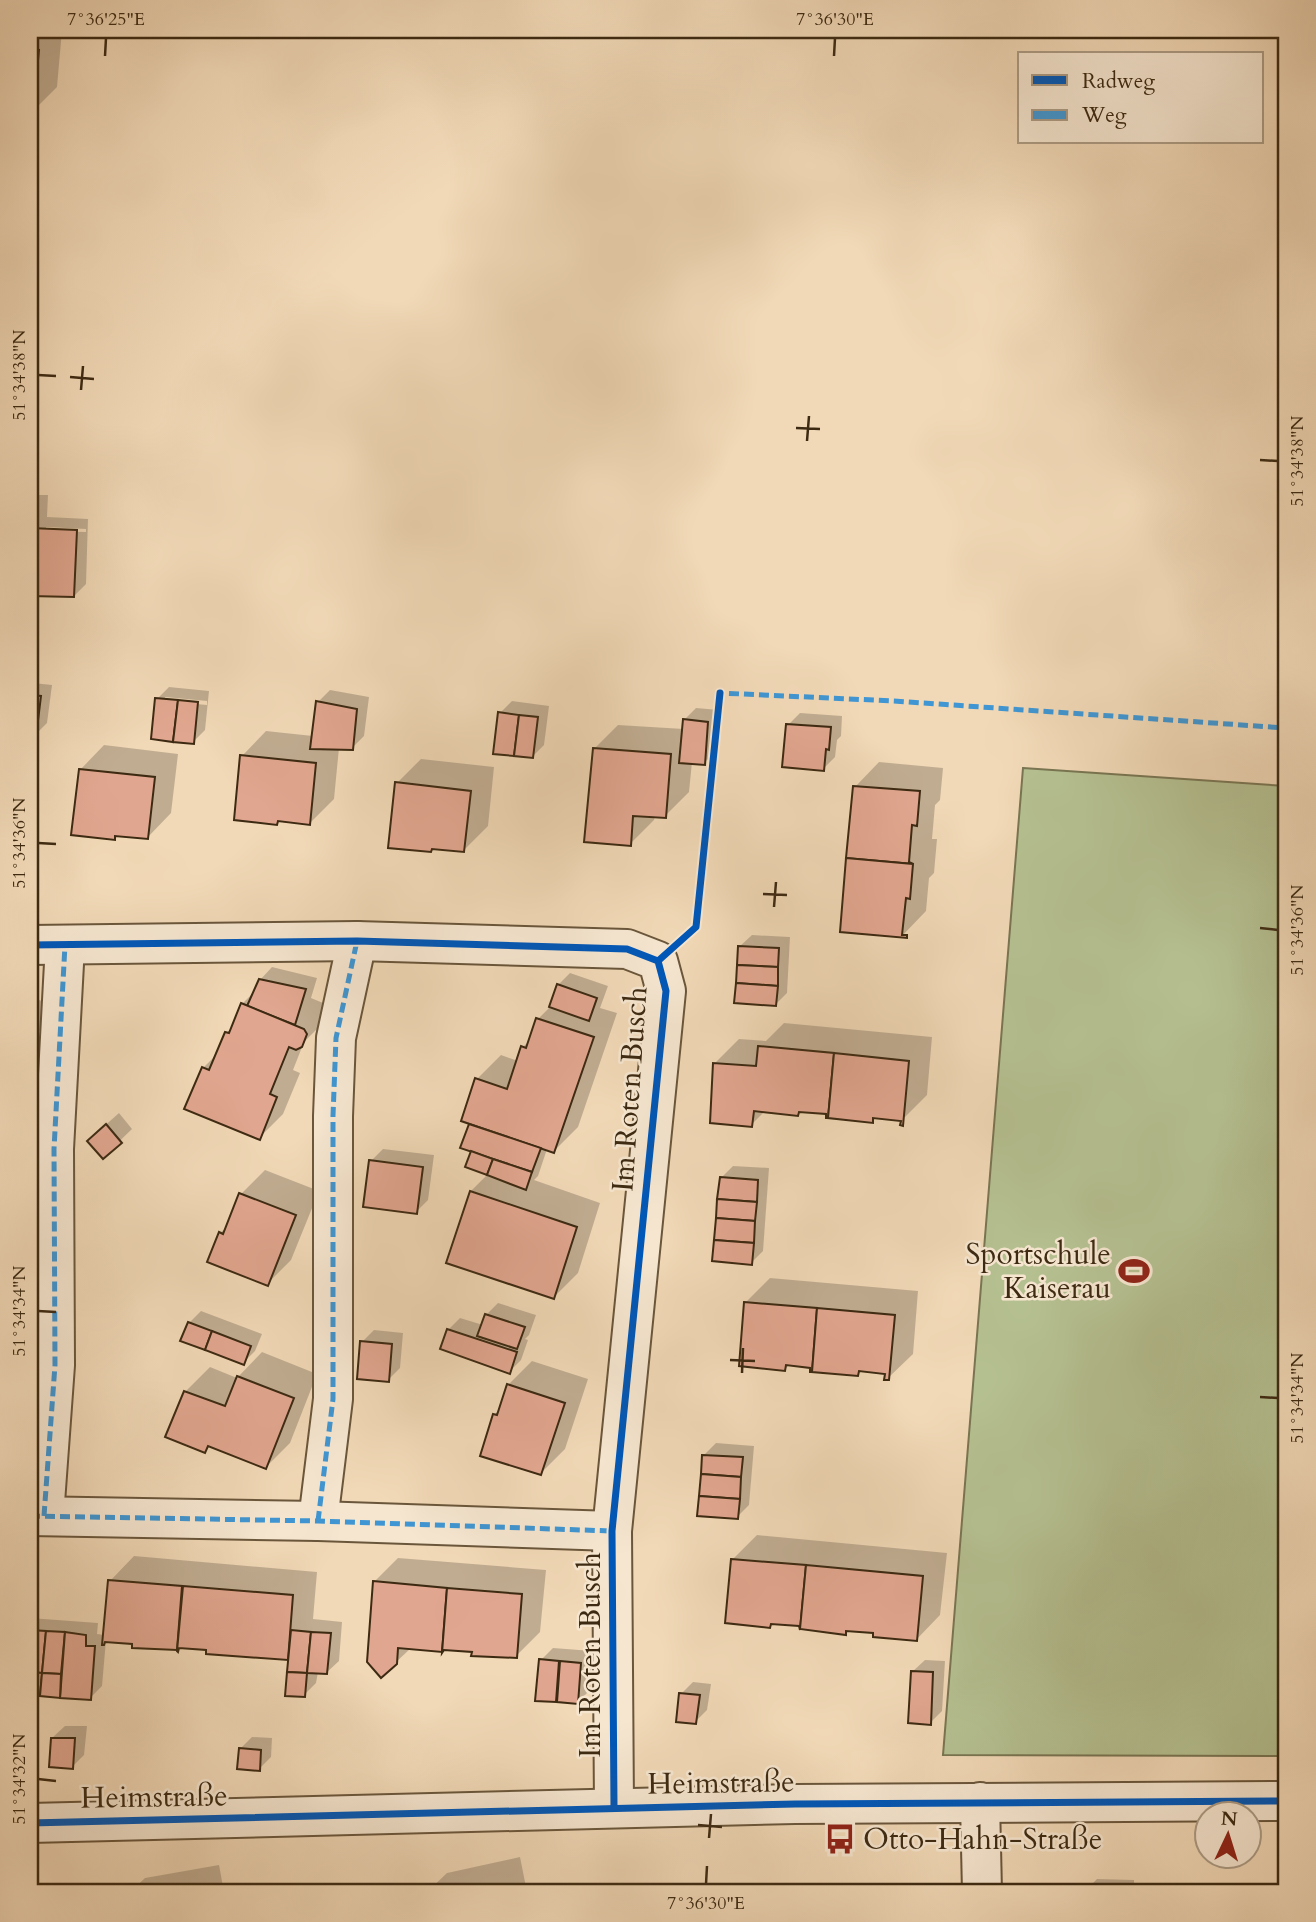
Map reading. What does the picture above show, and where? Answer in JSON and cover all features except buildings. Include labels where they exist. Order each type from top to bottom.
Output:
[{"type":"street","name":"Im Roten Busch","points":[[612,1531],[318,1521],[37,1516],[55,1366],[54,1149],[48,945],[358,941],[627,949],[658,961],[666,991],[612,1531],[614,1807]]},
{"type":"street","points":[[318,1521],[333,1399],[333,1116],[336,1038],[358,941]]},
{"type":"street","name":"Heimstraße","points":[[30,1823],[448,1814],[614,1807],[1286,1801]]},
{"type":"street","points":[[980,1802],[982,1892]]},
{"type":"green space","name":"Sportschule Kaiserau","points":[[1023,768],[1286,786],[1286,1756],[943,1755]]},
{"type":"marked path","points":[[720,699],[720,693],[894,701],[1286,728]]},
{"type":"marked path","points":[[318,1521],[333,1399],[333,1116],[336,1038],[357,941]]},
{"type":"marked path","points":[[44,1516],[55,1365],[54,1149],[65,945]]},
{"type":"marked path","points":[[30,1516],[318,1521],[612,1531]]},
{"type":"cycle path","points":[[658,961],[696,927],[720,693]]},
{"type":"cycle path","points":[[30,945],[357,941],[627,949],[658,961],[666,991],[612,1531],[614,1807]]},
{"type":"cycle path","points":[[30,1823],[795,1804],[1286,1801]]},
{"type":"place","name":"Sportschule Kaiserau","points":[[1134,1271]]},
{"type":"place","name":"Otto-Hahn-Straße","points":[[840,1839]]}]
